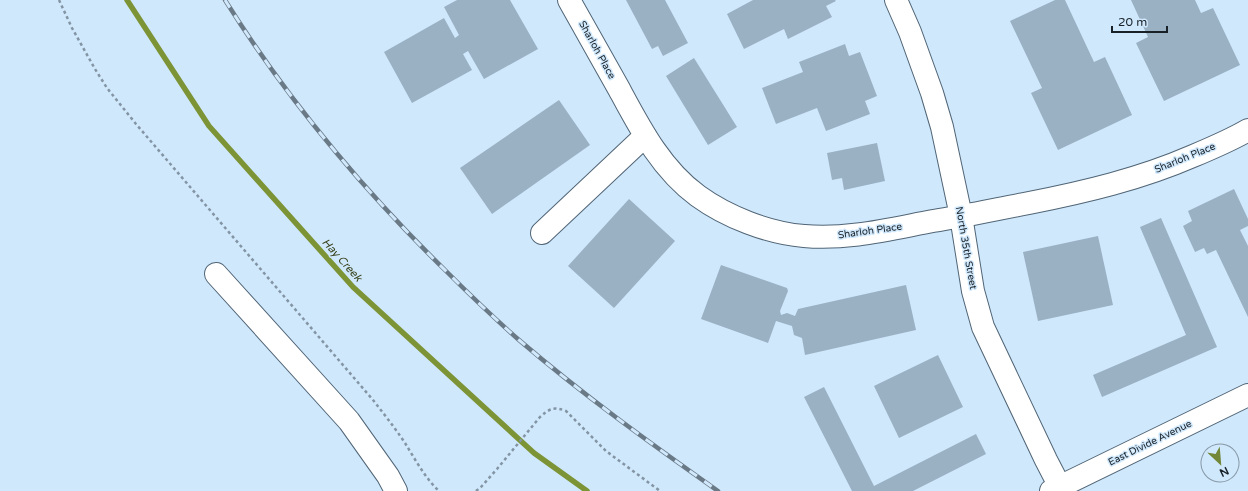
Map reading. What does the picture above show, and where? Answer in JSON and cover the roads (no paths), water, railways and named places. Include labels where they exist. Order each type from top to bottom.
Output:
[{"type":"street","name":"Sharloh Place","points":[[569,0],[645,136],[661,159],[679,179],[697,195],[720,210],[747,222],[773,230],[802,236],[850,236],[1071,194],[1139,176],[1175,164],[1248,130]]},
{"type":"street","name":"North 35th Street","points":[[896,0],[910,32],[932,93],[942,127],[961,216],[973,290],[983,327],[1046,460],[1056,489]]},
{"type":"street","points":[[542,233],[645,136]]},
{"type":"street","points":[[216,274],[349,420],[388,476],[396,491]]},
{"type":"street","name":"East Divide Avenue","points":[[1056,489],[1248,395]]},
{"type":"waterway","name":"Hay Creek","points":[[127,0],[209,126],[353,287],[534,453],[587,491]]},
{"type":"railway","points":[[225,0],[249,37],[300,108],[356,176],[416,241],[473,298],[519,340],[567,380],[667,455],[718,491]]}]
